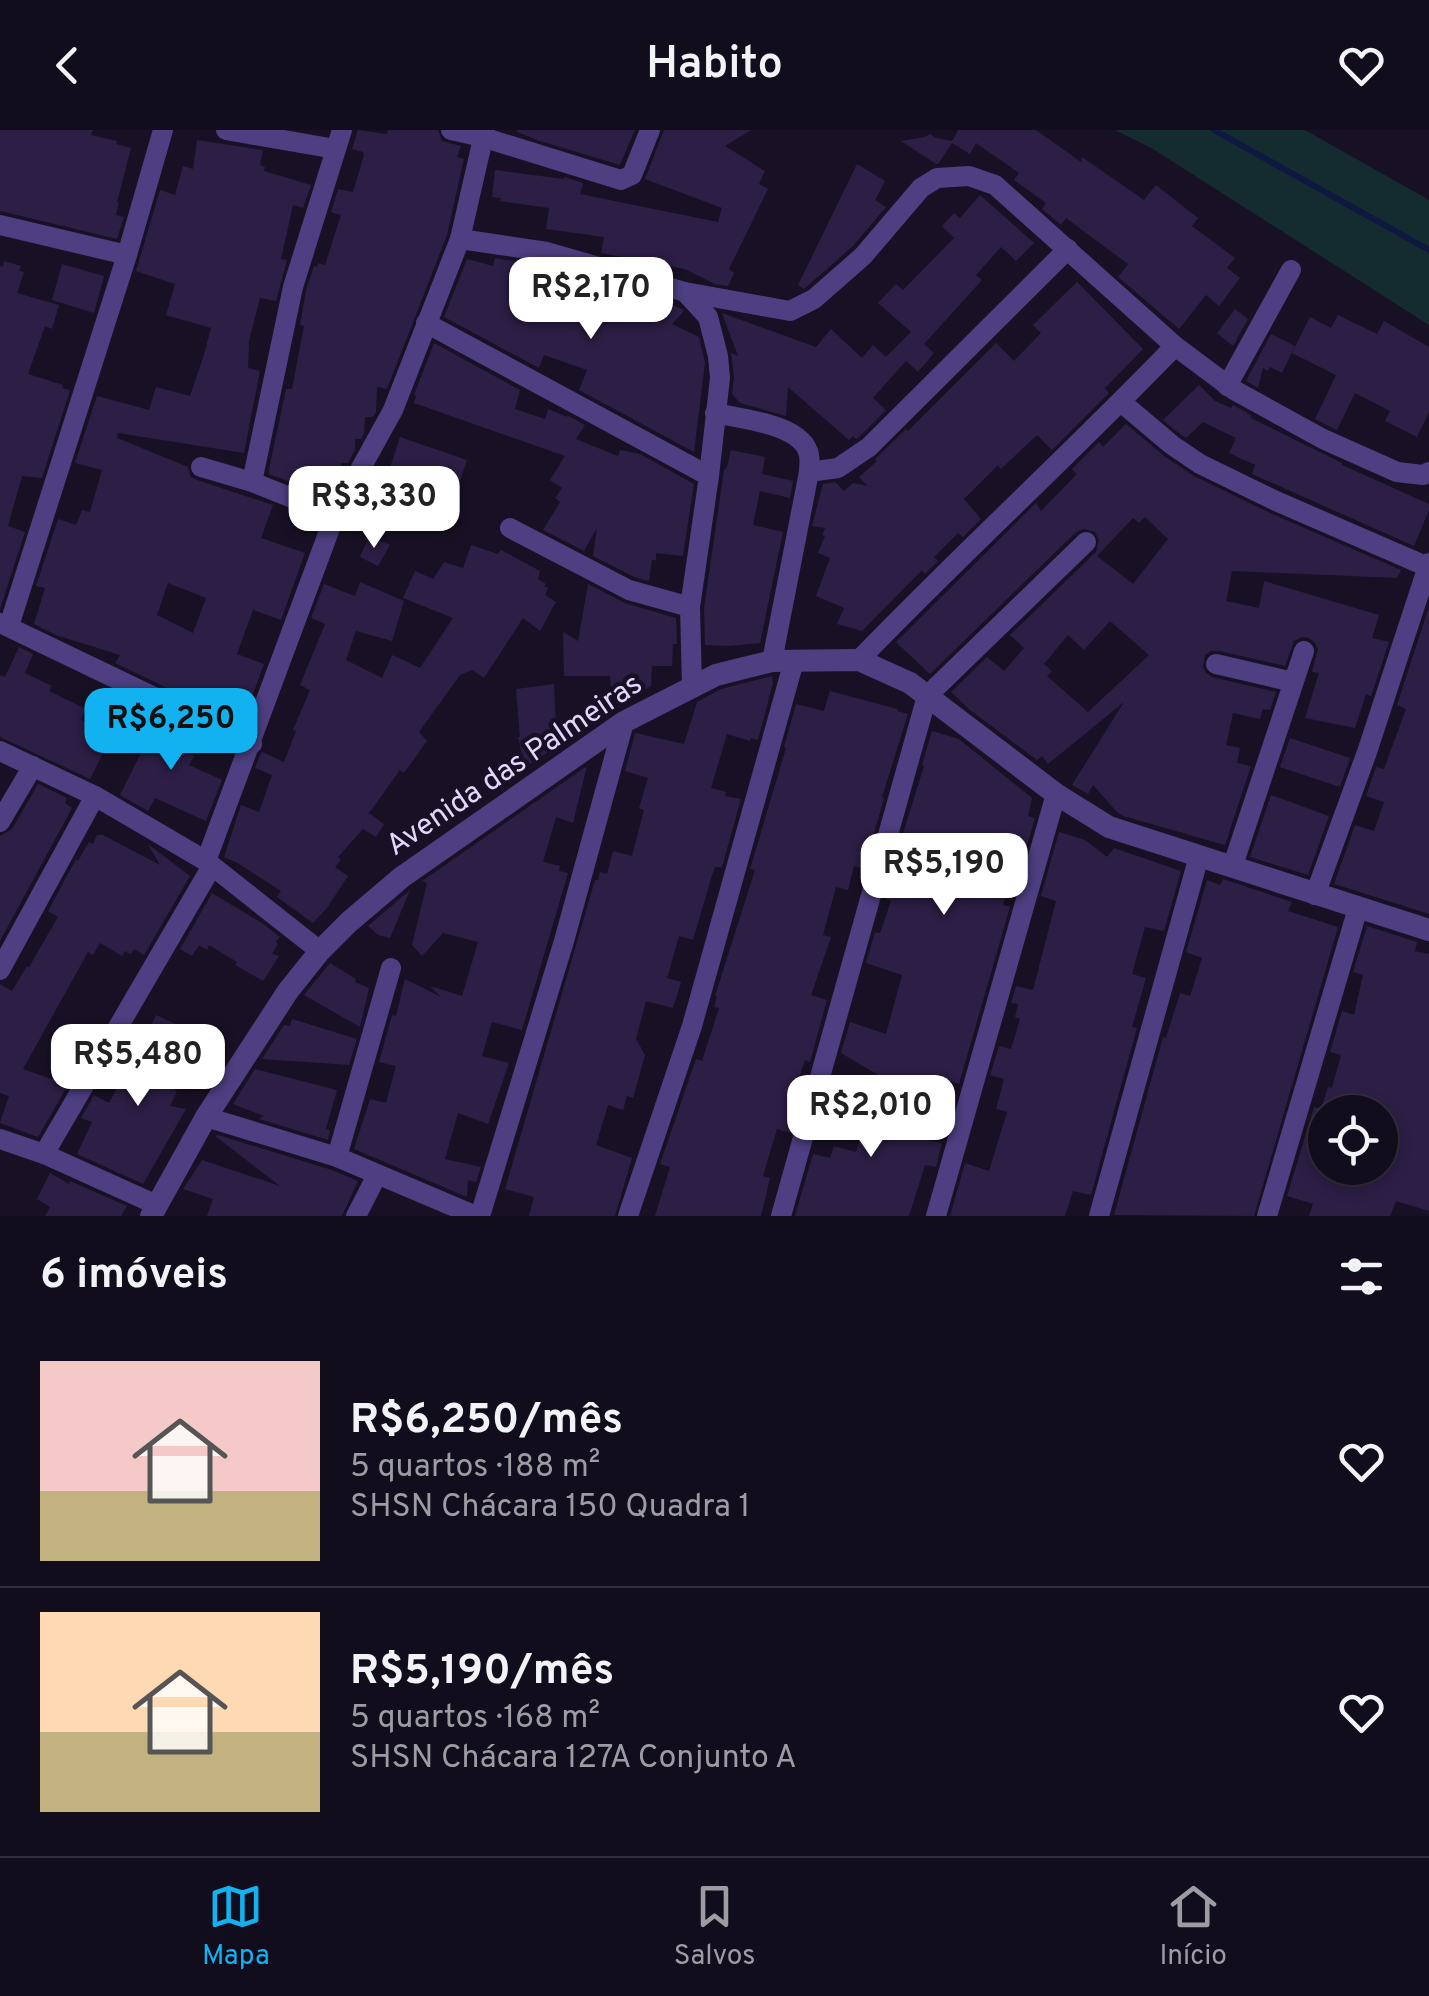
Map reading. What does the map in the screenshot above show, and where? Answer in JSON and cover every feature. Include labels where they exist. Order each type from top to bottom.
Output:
[{"type":"street","points":[[163,130],[127,255],[5,624],[252,744]]},
{"type":"street","points":[[226,130],[338,139],[293,287],[252,482]]},
{"type":"street","points":[[450,130],[483,134],[622,180],[632,175],[650,130]]},
{"type":"street","points":[[44,1154],[209,864],[335,515],[393,410],[460,239],[483,134]]},
{"type":"street","points":[[460,239],[547,252],[685,292],[790,310],[814,300],[863,256],[920,188],[937,178],[969,176],[994,185],[1175,346],[1227,386],[1323,440],[1397,472],[1429,472]]},
{"type":"street","points":[[0,225],[127,255]]},
{"type":"street","points":[[808,472],[838,468],[869,447],[1068,249]]},
{"type":"street","points":[[1227,386],[1291,270]]},
{"type":"street","points":[[685,292],[708,317],[720,378],[690,606],[692,686]]},
{"type":"street","points":[[426,323],[709,476]]},
{"type":"street","points":[[859,660],[1175,346]]},
{"type":"street","points":[[1121,402],[1200,464],[1276,501],[1428,565],[1315,895]]},
{"type":"street","points":[[628,1216],[692,1026],[783,661],[808,472],[806,446],[791,431],[715,413]]},
{"type":"street","points":[[202,468],[252,482],[335,515]]},
{"type":"street","points":[[510,528],[629,590],[690,606]]},
{"type":"street","points":[[781,1216],[927,696],[1086,542]]},
{"type":"street","points":[[1233,865],[1304,651]]},
{"type":"street","name":"Avenida das Palmeiras","points":[[154,1210],[206,1117],[288,991],[350,922],[402,878],[624,722],[716,674],[783,661],[859,660],[910,684],[1056,794],[1109,827],[1429,930]]},
{"type":"street","points":[[1216,664],[1293,682]]},
{"type":"street","points":[[206,1117],[336,1157],[478,1216],[564,941],[624,722]]},
{"type":"street","points":[[0,751],[95,796],[209,864],[320,951]]},
{"type":"street","points":[[0,822],[34,766]]},
{"type":"street","points":[[936,1216],[1056,794]]},
{"type":"street","points":[[0,970],[95,796]]},
{"type":"street","points":[[1099,1216],[1199,856]]},
{"type":"street","points":[[1268,1216],[1358,908]]},
{"type":"street","points":[[336,1157],[391,968]]},
{"type":"street","points":[[0,1138],[44,1154],[154,1210]]},
{"type":"street","points":[[356,1216],[377,1175]]},
{"type":"green space","points":[[1115,130],[1305,130],[1429,200],[1429,325],[1153,149]]},
{"type":"building","points":[[0,130],[93,130],[91,135],[131,148],[117,202],[116,215],[124,217],[117,239],[0,211]]},
{"type":"building","points":[[358,130],[387,134],[388,130],[438,130],[442,141],[461,146],[457,157],[464,159],[447,235],[387,389],[377,387],[376,412],[373,417],[365,417],[364,434],[355,439],[355,450],[348,463],[341,463],[341,473],[303,474],[303,487],[269,474],[269,469],[286,389],[292,389],[304,326],[300,325],[306,290],[314,266],[325,265],[341,215],[331,212],[338,189],[353,192],[364,155],[352,149]]},
{"type":"building","points":[[517,130],[635,130],[620,165],[540,141]]},
{"type":"building","points":[[664,130],[751,130],[725,146],[765,171],[759,184],[768,189],[729,269],[734,273],[728,286],[685,269],[601,253],[604,237],[546,229],[549,208],[492,197],[495,170],[564,177],[583,183],[580,194],[718,222],[722,208],[645,179]]},
{"type":"building","points":[[957,130],[1036,130],[1144,200],[1156,185],[1198,218],[1192,226],[1235,258],[1227,268],[1240,278],[1219,306],[1206,295],[1179,329],[1118,277],[1128,264],[1066,218],[1061,225],[1042,209],[1046,203],[1014,180],[1019,173],[976,143],[970,154],[952,143],[936,164],[901,141],[930,134],[952,141]]},
{"type":"building","points":[[197,140],[263,150],[260,165],[265,167],[264,171],[311,185],[303,208],[293,205],[281,259],[287,260],[276,301],[260,298],[249,341],[248,368],[260,371],[244,453],[118,433],[117,438],[188,467],[190,476],[197,480],[273,505],[261,538],[305,553],[281,620],[253,610],[237,654],[264,664],[243,715],[211,703],[209,708],[115,663],[120,655],[34,624],[45,588],[36,586],[58,519],[76,525],[82,510],[90,512],[102,470],[75,463],[97,396],[149,410],[156,387],[190,396],[211,328],[166,315],[175,284],[136,271],[160,190],[175,195],[183,166],[193,169]],"holes":[[[168,583],[206,598],[193,633],[157,615]]]},
{"type":"building","points":[[857,164],[885,181],[875,200],[886,207],[853,246],[804,289],[798,285]]},
{"type":"building","points":[[980,195],[1034,243],[1016,261],[1001,247],[976,275],[982,280],[924,344],[934,353],[918,372],[906,361],[873,398],[886,410],[860,436],[849,440],[788,387],[786,416],[740,403],[732,394],[731,353],[738,356],[722,313],[816,347],[831,329],[862,358],[873,345],[886,357],[911,332],[878,303],[896,284],[903,290],[954,238],[942,226],[954,213],[960,218]]},
{"type":"building","points":[[495,258],[539,265],[537,279],[592,301],[599,282],[652,307],[657,298],[682,309],[672,324],[699,337],[705,363],[694,452],[579,390],[587,370],[544,355],[539,368],[444,317],[467,259],[493,266]]},
{"type":"building","points":[[4,261],[21,266],[19,271],[24,272],[17,293],[59,305],[52,329],[45,326],[28,374],[70,390],[42,478],[22,476],[8,526],[25,532],[0,609],[0,266]]},
{"type":"building","points":[[62,264],[104,276],[94,313],[52,300]]},
{"type":"building","points":[[1077,282],[1143,349],[1105,388],[1109,393],[1052,450],[1037,435],[1001,469],[998,465],[964,499],[981,519],[963,537],[958,533],[934,557],[938,561],[925,574],[922,570],[862,631],[837,624],[844,608],[816,596],[830,558],[818,553],[825,528],[812,526],[823,484],[835,482],[844,491],[853,483],[868,486],[859,477],[875,459],[996,343],[1014,361],[1041,333],[1033,325]]},
{"type":"building","points":[[1235,309],[1248,319],[1233,346],[1217,333]]},
{"type":"building","points":[[1338,315],[1377,334],[1384,321],[1429,347],[1429,412],[1417,437],[1385,421],[1390,411],[1355,393],[1337,430],[1315,419],[1336,375],[1292,353],[1310,317],[1331,328]]},
{"type":"building","points":[[1271,334],[1295,346],[1282,373],[1263,368],[1258,388],[1246,381]]},
{"type":"building","points":[[434,343],[520,390],[515,409],[545,419],[548,409],[567,415],[585,425],[576,439],[618,456],[620,450],[640,454],[694,484],[683,556],[656,553],[649,581],[593,556],[597,528],[584,551],[543,530],[560,502],[555,498],[562,488],[550,480],[565,456],[414,403]]},
{"type":"building","points":[[1199,385],[1215,401],[1231,408],[1233,405],[1342,465],[1429,504],[1414,546],[1252,474],[1255,465],[1229,453],[1236,438],[1203,422],[1186,438],[1180,434],[1163,420]]},
{"type":"building","points":[[1126,424],[1194,476],[1401,570],[1397,578],[1232,571],[1226,601],[1259,608],[1264,581],[1379,615],[1372,638],[1389,642],[1371,696],[1366,694],[1355,728],[1305,718],[1319,673],[1312,672],[1318,649],[1309,638],[1294,641],[1285,666],[1219,651],[1205,655],[1203,667],[1212,677],[1276,692],[1270,710],[1263,709],[1260,719],[1233,713],[1226,745],[1240,748],[1237,763],[1251,766],[1225,845],[1123,816],[1093,785],[1088,794],[1072,785],[1124,702],[1048,764],[1042,756],[1037,760],[951,692],[987,657],[1004,671],[1024,648],[1010,635],[1096,552],[1099,540],[1095,532],[1076,532],[930,674],[896,642],[1036,503],[1041,511],[1077,474],[1072,469],[1099,442],[1103,447]],"holes":[[[1145,517],[1168,539],[1133,584],[1097,556],[1133,518],[1139,523]],[[1110,621],[1149,655],[1088,712],[1047,676],[1052,671],[1044,664],[1068,635],[1084,650]]]},
{"type":"building","points":[[400,437],[467,460],[444,527],[378,504]]},
{"type":"building","points":[[731,450],[765,457],[762,474],[793,481],[790,498],[760,491],[753,525],[783,532],[760,643],[705,645],[704,608],[724,470]]},
{"type":"building","points":[[369,536],[390,545],[378,566],[360,557]]},
{"type":"building","points":[[471,545],[498,554],[501,550],[540,571],[538,579],[548,588],[545,595],[556,602],[540,631],[523,618],[484,678],[472,670],[460,675],[419,732],[427,741],[369,813],[384,824],[376,837],[363,829],[338,857],[341,860],[335,867],[348,876],[313,923],[277,897],[281,891],[224,857],[241,805],[259,812],[272,775],[255,768],[260,755],[262,752],[284,762],[296,731],[293,730],[310,690],[300,685],[325,624],[311,618],[324,584],[355,596],[360,582],[404,601],[392,641],[356,631],[346,660],[382,678],[392,655],[420,668],[453,618],[403,598],[415,571],[433,579],[444,562],[463,568]]},
{"type":"building","points":[[588,584],[625,603],[676,618],[677,644],[673,644],[672,666],[652,666],[651,686],[613,711],[610,676],[564,676],[563,632],[578,641]]},
{"type":"building","points":[[1429,607],[1429,914],[1334,884],[1355,825],[1374,831],[1384,802],[1366,796],[1376,767],[1384,769],[1406,709],[1397,705]]},
{"type":"building","points":[[19,647],[33,654],[25,673],[52,686],[49,691],[86,709],[81,720],[112,735],[90,779],[0,737],[0,675],[5,677]]},
{"type":"building","points":[[772,676],[758,740],[727,734],[711,788],[741,799],[722,867],[715,867],[693,940],[679,936],[667,978],[681,982],[673,1008],[646,1001],[636,1039],[645,1055],[633,1098],[627,1096],[623,1110],[608,1105],[596,1145],[632,1158],[615,1216],[529,1216],[534,1197],[505,1189],[595,880],[600,872],[607,874],[613,851],[632,856],[648,778],[625,771],[635,733],[684,744],[697,702],[721,689]]},
{"type":"building","points":[[554,684],[557,746],[525,767],[518,737],[516,689]]},
{"type":"building","points":[[830,691],[908,714],[864,869],[854,866],[848,890],[836,887],[823,935],[831,937],[811,995],[827,1000],[810,1062],[805,1060],[790,1106],[797,1108],[790,1133],[777,1129],[763,1176],[770,1178],[761,1216],[655,1216],[670,1167],[660,1164],[696,1059],[702,1061],[719,1008],[714,1007],[715,996],[755,870],[750,869],[796,704],[824,711]]},
{"type":"building","points":[[160,715],[195,732],[186,752],[194,756],[189,765],[222,780],[206,821],[155,798],[148,811],[120,795]]},
{"type":"building","points":[[932,731],[959,739],[1032,798],[1028,816],[1035,818],[1003,905],[1010,907],[959,1084],[945,1080],[936,1109],[841,1053],[850,1022],[886,1034],[902,975],[866,963],[875,932],[880,933],[891,901],[886,899],[893,874],[900,876],[910,847],[900,843]]},
{"type":"building","points":[[1290,738],[1350,758],[1340,787],[1280,767]]},
{"type":"building","points":[[587,766],[573,823],[556,817],[543,862],[560,866],[559,871],[568,873],[522,1030],[492,1022],[482,1056],[509,1063],[488,1124],[458,1113],[445,1159],[481,1167],[476,1182],[468,1180],[467,1197],[354,1149],[370,1099],[386,1103],[396,1066],[379,1062],[405,979],[441,997],[430,986],[462,996],[478,942],[443,933],[422,956],[412,945],[427,883],[422,881]]},
{"type":"building","points":[[38,784],[67,798],[65,803],[72,808],[0,941],[0,836],[12,829]]},
{"type":"building","points":[[1271,795],[1329,816],[1308,875],[1250,857]]},
{"type":"building","points":[[1059,832],[1085,840],[1107,857],[1114,848],[1181,871],[1164,931],[1145,927],[1132,974],[1146,978],[1132,1027],[1137,1028],[1091,1195],[1073,1191],[1065,1216],[950,1216],[965,1163],[989,1171],[1007,1112],[996,1109],[1004,1079],[990,1075],[999,1046],[1011,1049],[1020,1019],[1015,1017],[1018,1004],[1011,1003],[1016,986],[1033,990],[1056,901],[1041,896]]},
{"type":"building","points":[[97,835],[160,865],[148,844],[190,876],[144,955],[134,949],[122,956],[100,943],[93,955],[88,952],[23,1069],[68,1085],[38,1137],[0,1123],[9,1096],[0,1093],[0,984],[12,991],[29,967],[58,917],[48,911],[76,859]]},
{"type":"building","points":[[1223,879],[1292,902],[1288,911],[1338,927],[1254,1216],[1114,1215],[1163,1037],[1166,1038],[1180,993],[1190,996],[1202,958],[1186,952],[1207,880],[1220,885]]},
{"type":"building","points":[[410,890],[390,938],[378,935],[368,926]]},
{"type":"building","points":[[212,893],[280,937],[272,954],[279,956],[263,981],[209,945],[207,950],[199,945],[192,956],[180,949]]},
{"type":"building","points":[[1367,926],[1417,942],[1415,951],[1429,954],[1429,1211],[1396,1201],[1390,1216],[1309,1216],[1313,1204],[1287,1196],[1308,1127],[1308,1185],[1398,1185],[1398,1095],[1325,1095],[1328,1087],[1332,1088],[1341,1055],[1330,1052],[1342,1011],[1354,1015],[1363,975],[1353,972]]},
{"type":"building","points":[[330,963],[369,988],[360,1027],[304,995]]},
{"type":"building","points":[[156,1015],[187,1029],[167,1071],[177,1076],[171,1088],[177,1091],[170,1106],[186,1109],[143,1184],[77,1154],[92,1122],[81,1118],[94,1095],[109,1103],[123,1077],[127,1079]]},
{"type":"building","points":[[292,1019],[357,1039],[349,1065],[262,1059]]},
{"type":"building","points":[[255,1069],[337,1090],[326,1129],[330,1130],[328,1140],[259,1119],[264,1116],[233,1104]]},
{"type":"building","points":[[833,1082],[935,1114],[927,1140],[942,1143],[936,1167],[925,1165],[909,1216],[795,1216],[813,1154],[830,1158],[834,1146],[856,1152],[865,1120],[825,1109]]},
{"type":"building","points":[[215,1136],[358,1181],[342,1216],[207,1216],[213,1199],[183,1189],[202,1160],[280,1186]]},
{"type":"building","points":[[50,1173],[127,1206],[121,1216],[45,1216],[50,1207],[37,1199]]},
{"type":"waterway","points":[[1214,130],[1429,250]]}]
